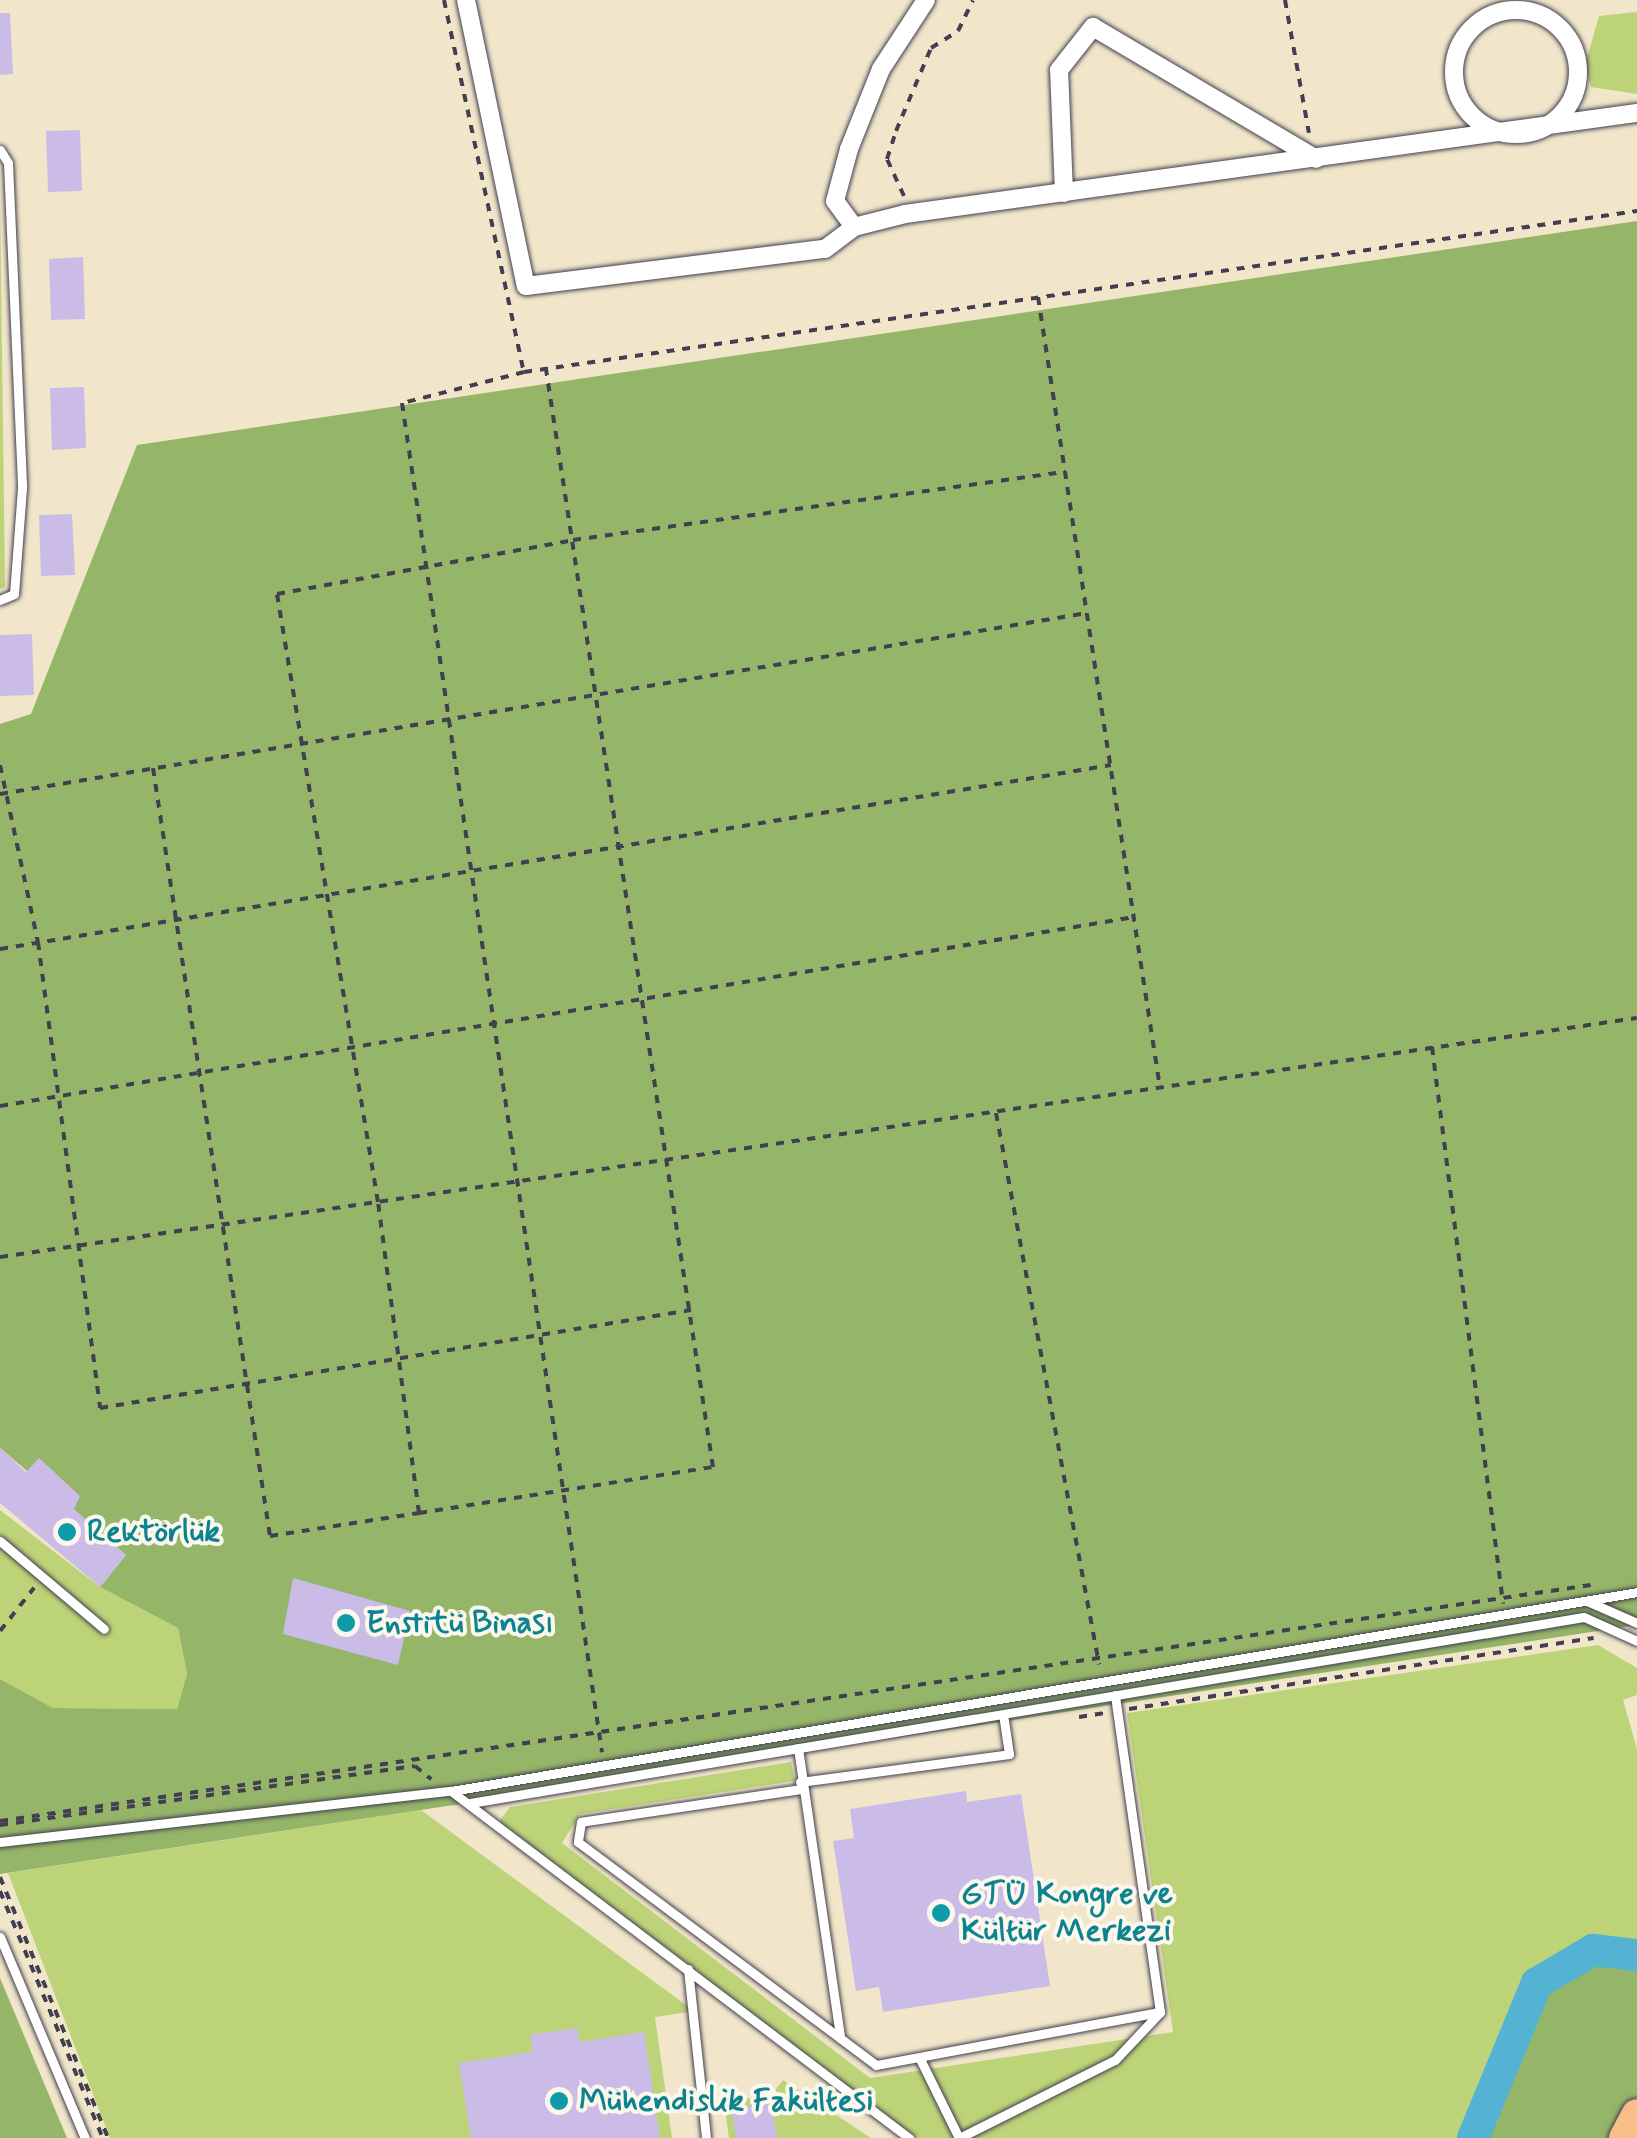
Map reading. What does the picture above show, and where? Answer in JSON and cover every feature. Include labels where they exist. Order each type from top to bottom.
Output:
[{"type":"highway","points":[[1624,2138],[1637,2114]]},
{"type":"street","points":[[466,0],[526,286],[825,248],[854,227],[1064,193],[1521,134],[1637,114]]},
{"type":"street","points":[[854,227],[835,201],[849,149],[881,69],[926,0]]},
{"type":"street","points":[[1514,9],[1564,33],[1578,68],[1556,120],[1521,134],[1483,125],[1453,75],[1464,37],[1514,9]]},
{"type":"street","points":[[1064,193],[1055,135],[1059,70],[1093,27],[1316,159]]},
{"type":"lane","points":[[0,150],[8,163],[22,488],[14,594],[0,600]]},
{"type":"lane","points":[[0,1541],[104,1629]]},
{"type":"lane","points":[[0,1842],[448,1791],[1637,1592]]},
{"type":"lane","points":[[1590,1602],[1637,1623]]},
{"type":"lane","points":[[470,1803],[1584,1617],[1637,1641]]},
{"type":"lane","points":[[1115,1696],[1160,2012]]},
{"type":"lane","points":[[1003,1714],[1009,1754],[582,1822],[578,1842],[876,2065],[1160,2012]]},
{"type":"lane","points":[[798,1748],[840,2037]]},
{"type":"lane","points":[[448,1791],[470,1803],[910,2138]]},
{"type":"lane","points":[[0,1937],[86,2138]]},
{"type":"lane","points":[[688,1969],[706,2138]]},
{"type":"lane","points":[[920,2059],[959,2138],[1115,2060],[1160,2012]]},
{"type":"path","points":[[444,0],[524,372]]},
{"type":"path","points":[[1286,0],[1316,159]]},
{"type":"path","points":[[604,1767],[522,1181],[402,403],[524,372],[1637,211]]},
{"type":"path","points":[[1038,297],[1160,1088]]},
{"type":"path","points":[[152,768],[206,1072],[222,1224],[270,1536],[713,1467],[546,369]]},
{"type":"path","points":[[419,1513],[378,1202],[277,594],[573,540],[1065,472]]},
{"type":"path","points":[[4,794],[596,689],[1087,613]]},
{"type":"path","points":[[0,765],[38,942],[100,1408],[692,1310]]},
{"type":"path","points":[[0,949],[473,864],[620,846],[1110,765]]},
{"type":"path","points":[[0,1106],[644,1002],[1134,917]]},
{"type":"path","points":[[0,1256],[1637,1018]]},
{"type":"path","points":[[1432,1047],[1504,1614]]},
{"type":"path","points":[[996,1113],[1101,1679]]},
{"type":"path","points":[[0,1631],[42,1577]]},
{"type":"path","points":[[0,1823],[1098,1662],[1582,1580],[1616,1597]]},
{"type":"path","points":[[1061,1720],[1612,1642]]},
{"type":"path","points":[[0,1823],[415,1766],[448,1791]]},
{"type":"path","points":[[0,1876],[106,2138]]},
{"type":"path","points":[[0,1891],[106,2138]]},
{"type":"green space","points":[[1637,12],[1637,94],[1591,87],[1585,65],[1599,16]]},
{"type":"green space","points":[[0,194],[5,587],[0,589]]},
{"type":"green space","points":[[1637,221],[1637,1625],[0,1874],[0,1679],[53,1708],[177,1709],[187,1674],[178,1628],[100,1587],[126,1555],[0,1448],[0,724],[31,714],[137,445]]},
{"type":"green space","points":[[0,1510],[100,1587],[178,1628],[187,1674],[177,1709],[53,1708],[0,1679]]},
{"type":"green space","points":[[1598,1645],[1637,1668],[1637,1695],[1623,1700],[1637,1749],[1637,1955],[1593,1950],[1473,2138],[917,2138],[498,1823],[510,1807],[791,1762],[795,1781],[580,1814],[562,1843],[870,2078],[1173,2032],[1127,1713]]},
{"type":"green space","points":[[421,1810],[694,2011],[655,2017],[672,2138],[110,2138],[8,1873]]},
{"type":"green space","points":[[1593,1950],[1637,1955],[1637,2097],[1617,2138],[1473,2138],[1537,1983]]},
{"type":"green space","points":[[0,1978],[67,2138],[0,2138]]},
{"type":"green space","points":[[783,2080],[871,2138],[729,2138],[724,2102],[771,2095]]},
{"type":"building","points":[[0,13],[10,13],[13,74],[0,75]]},
{"type":"building","points":[[80,130],[82,191],[48,192],[46,131]]},
{"type":"building","points":[[83,257],[85,319],[51,320],[49,259]]},
{"type":"building","points":[[84,387],[86,448],[52,450],[50,388]]},
{"type":"building","points":[[72,514],[75,575],[41,576],[39,515]]},
{"type":"building","points":[[32,634],[34,695],[0,696],[0,635]]},
{"type":"building","name":"Rektörlük","points":[[0,1448],[26,1472],[39,1458],[80,1496],[74,1509],[126,1555],[100,1587],[0,1503]]},
{"type":"building","name":"Enstitü Binası","points":[[293,1578],[410,1611],[398,1665],[283,1634]]},
{"type":"building","name":"GTÜ Kongre ve Kültür Merkezi","points":[[966,1791],[967,1802],[1021,1794],[1050,1986],[883,2012],[879,1987],[856,1991],[833,1841],[854,1838],[850,1809]]},
{"type":"building","name":"Mühendislik Fakültesi","points":[[577,2028],[580,2042],[644,2032],[660,2138],[471,2138],[459,2063],[533,2052],[530,2035]]},
{"type":"building","points":[[771,2102],[777,2138],[736,2138],[731,2109]]},
{"type":"waterway","points":[[1473,2138],[1537,1983],[1593,1950],[1637,1955]]},
{"type":"place","name":"Rektörlük","points":[[67,1532]]},
{"type":"place","name":"Enstitü Binası","points":[[346,1623]]},
{"type":"place","name":"GTÜ Kongre ve Kültür Merkezi","points":[[941,1913]]},
{"type":"place","name":"Mühendislik Fakültesi","points":[[559,2101]]}]
